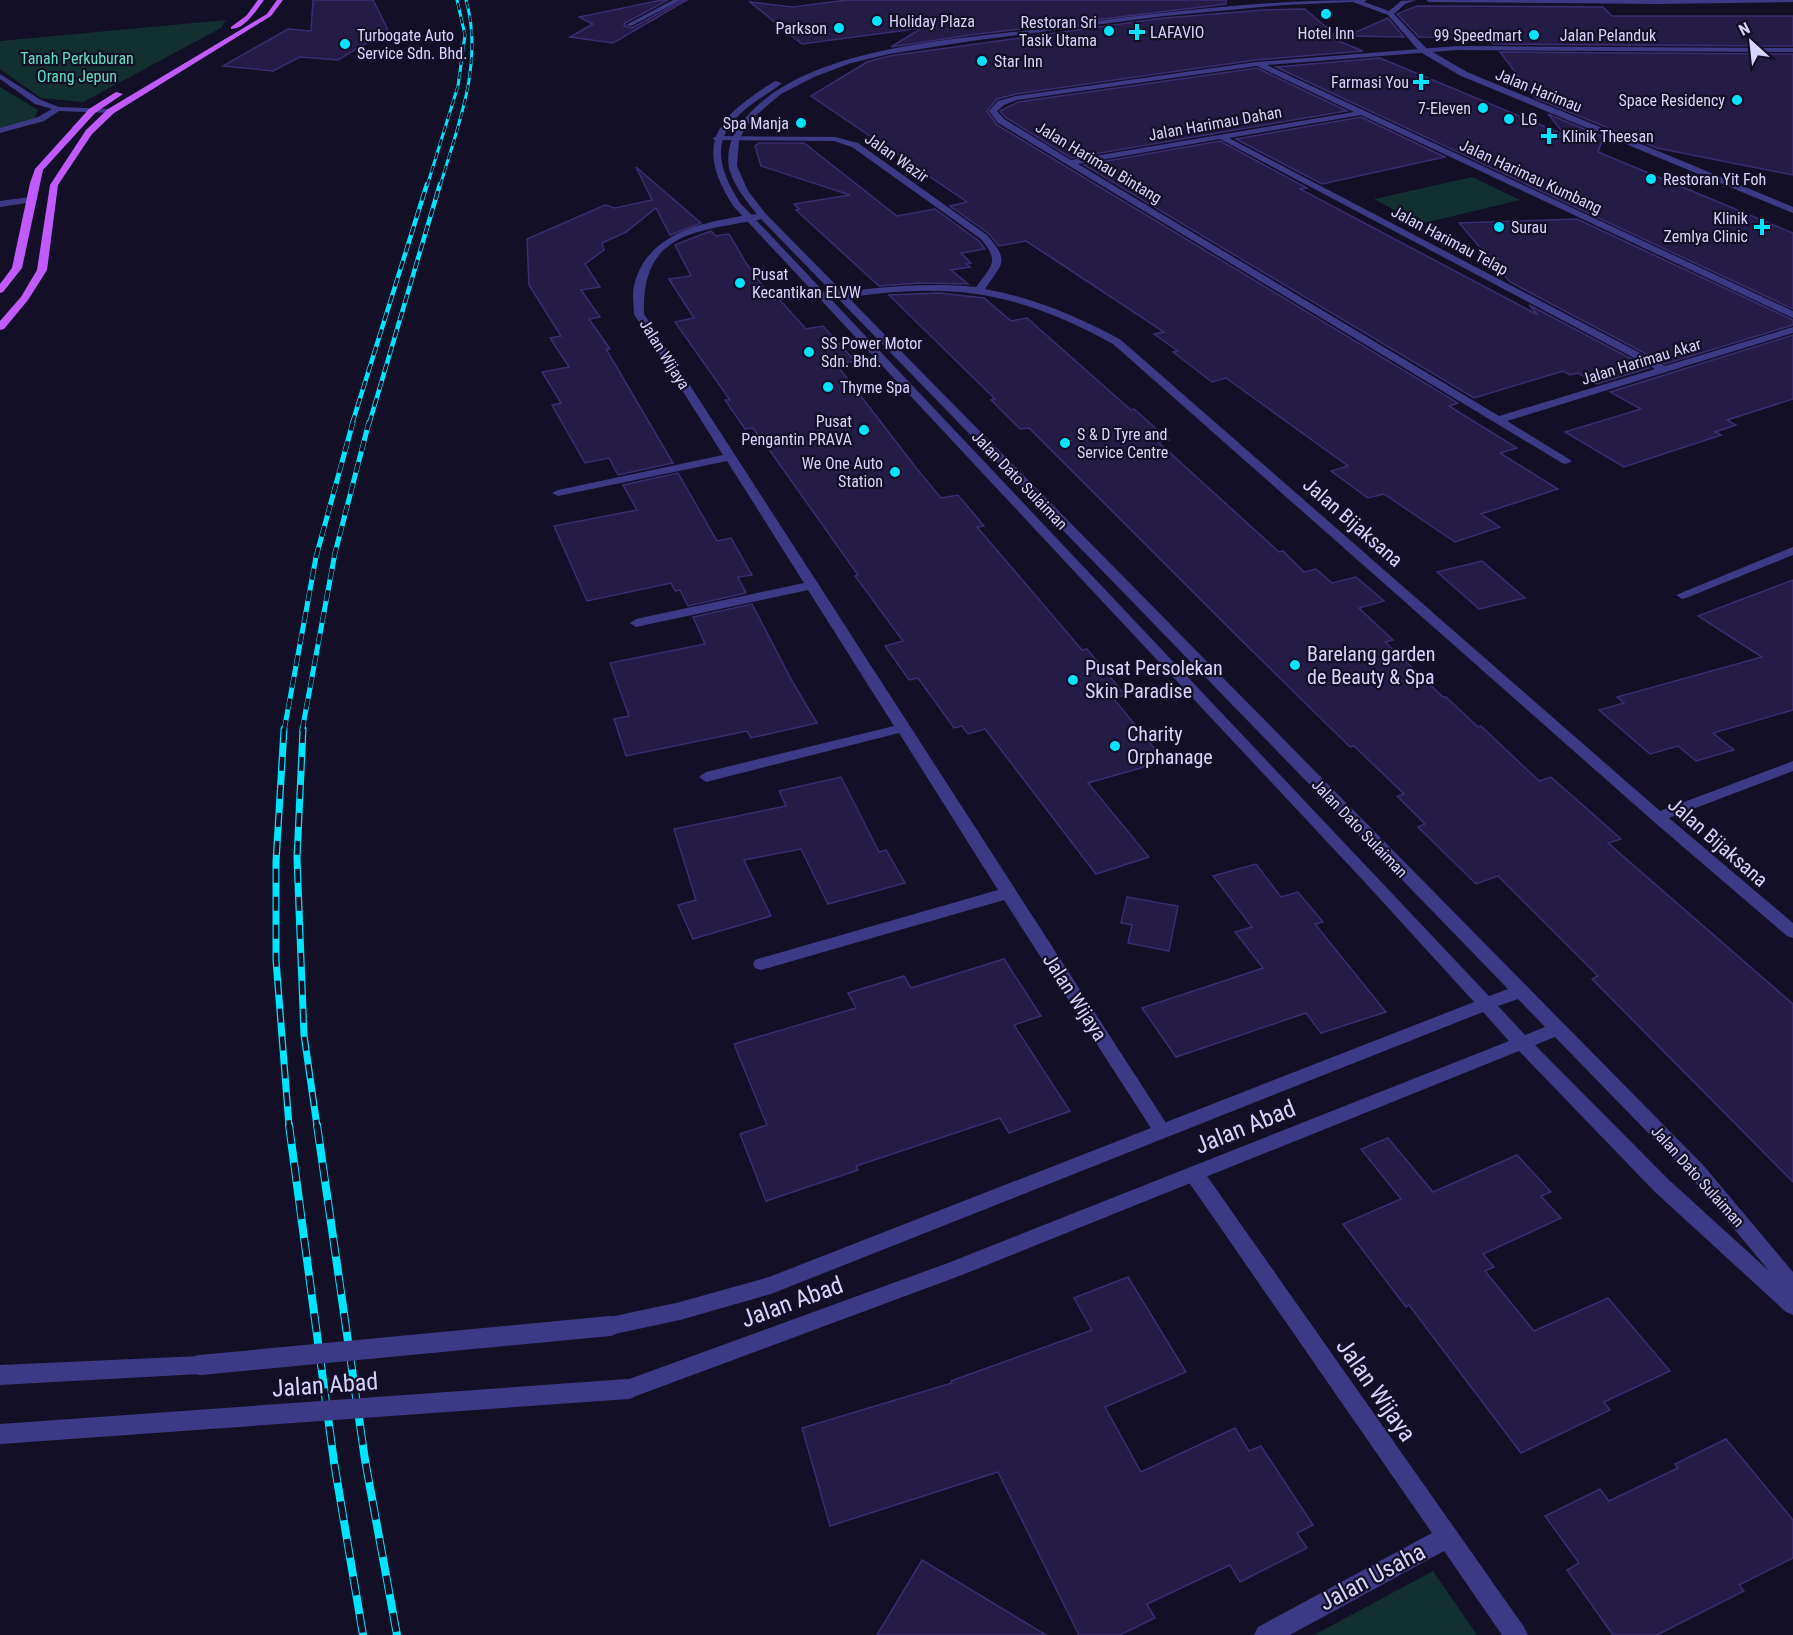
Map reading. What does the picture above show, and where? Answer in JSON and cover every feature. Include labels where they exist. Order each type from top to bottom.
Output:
[{"type":"main road","points":[[197,48],[239,24],[261,0]]},
{"type":"main road","points":[[0,327],[25,298],[42,270],[54,185],[89,132],[111,111],[270,15],[280,0]]},
{"type":"main road","points":[[0,290],[17,268],[30,200],[39,169],[92,111],[129,88]]},
{"type":"street","points":[[629,25],[678,0]]},
{"type":"street","points":[[717,138],[730,116],[761,93],[795,74],[854,55],[905,44],[1110,15],[1245,0]]},
{"type":"street","name":"Jalan Harimau","points":[[1353,0],[1390,14],[1423,50],[1470,77],[1793,210]]},
{"type":"street","points":[[734,138],[742,124],[756,109],[780,91],[825,70],[872,56],[963,41],[1211,8],[1364,0]]},
{"type":"street","points":[[1390,14],[1403,2],[1413,0]]},
{"type":"street","points":[[1430,0],[1649,2],[1793,0]]},
{"type":"street","name":"Jalan Pelanduk","points":[[1423,50],[1457,48],[1793,50]]},
{"type":"street","name":"Jalan Harimau Bintang","points":[[1423,50],[1256,64],[1016,98],[1001,103],[993,111],[1000,121],[1072,162],[1566,460]]},
{"type":"street","name":"Jalan Harimau Kumbang","points":[[1256,64],[1793,315]]},
{"type":"street","points":[[0,76],[38,102],[58,109],[111,111]]},
{"type":"street","points":[[0,131],[41,119],[58,109]]},
{"type":"street","name":"Jalan Harimau Dahan","points":[[1072,162],[1362,113]]},
{"type":"street","name":"Jalan Harimau Telap","points":[[1221,137],[1664,369]]},
{"type":"street","name":"Jalan Wazir","points":[[717,138],[835,139],[855,145],[989,241],[997,252],[998,263],[980,289]]},
{"type":"street","name":"Jalan Dato Sulaiman","points":[[717,138],[715,157],[719,176],[729,195],[749,218],[833,296],[1522,990],[1697,1171],[1793,1286]]},
{"type":"street","name":"Jalan Dato Sulaiman","points":[[734,138],[731,154],[734,173],[744,195],[833,296],[1522,1043],[1662,1186],[1793,1306]]},
{"type":"street","points":[[0,204],[30,200]]},
{"type":"street","name":"Jalan Wijaya","points":[[763,216],[710,227],[671,239],[656,250],[647,263],[638,288],[639,314],[1162,1131]]},
{"type":"street","name":"Jalan Bijaksana","points":[[833,296],[911,286],[980,289],[1049,309],[1098,330],[1117,342],[1658,817],[1793,932]]},
{"type":"street","name":"Jalan Harimau Akar","points":[[1497,420],[1793,330]]},
{"type":"street","points":[[558,493],[730,457]]},
{"type":"street","points":[[1682,595],[1793,551]]},
{"type":"street","points":[[636,623],[812,585]]},
{"type":"street","points":[[706,777],[903,728]]},
{"type":"street","points":[[1658,817],[1793,766]]},
{"type":"street","points":[[761,964],[1008,893]]},
{"type":"street","name":"Jalan Abad","points":[[0,1375],[200,1365],[610,1326],[680,1311],[771,1286],[1522,990]]},
{"type":"street","name":"Jalan Abad","points":[[0,1434],[628,1389],[955,1269],[1558,1028]]},
{"type":"street","name":"Jalan Wijaya","points":[[1195,1175],[1516,1635]]},
{"type":"street","name":"Jalan Usaha","points":[[1266,1635],[1448,1537]]},
{"type":"green space","name":"Tanah Perkuburan Orang Jepun","points":[[226,20],[221,28],[83,102],[41,98],[0,69],[0,41]]},
{"type":"green space","points":[[0,87],[38,110],[33,121],[0,128]]},
{"type":"green space","points":[[1472,177],[1520,200],[1420,224],[1374,199]]},
{"type":"green space","points":[[1433,1571],[1477,1635],[1314,1635]]},
{"type":"building","points":[[313,0],[373,0],[388,30],[338,60],[300,57],[273,71],[223,66],[288,29],[311,31]]},
{"type":"building","points":[[668,0],[625,23],[624,26],[632,28],[683,0],[687,0],[613,43],[570,37],[593,24],[579,17]]},
{"type":"building","name":"Holiday Plaza","points":[[847,0],[1226,0],[1226,4],[970,35],[891,47],[922,28],[802,44],[750,2],[793,7]]},
{"type":"building","points":[[1417,6],[1603,7],[1612,16],[1793,16],[1793,46],[1493,44],[1488,38],[1419,37],[1397,14]]},
{"type":"building","points":[[1305,9],[1336,36],[1326,36],[1363,51],[1256,60],[1016,94],[997,99],[987,111],[997,125],[1458,403],[1449,406],[1517,448],[1500,453],[1558,489],[1481,514],[1500,527],[1455,542],[1384,494],[1368,498],[1331,471],[1348,466],[1226,378],[1212,382],[1173,352],[1178,351],[1154,334],[1164,332],[1026,241],[999,246],[988,233],[950,206],[967,202],[811,96],[867,62],[889,56],[1164,18]]},
{"type":"building","points":[[1388,18],[1404,37],[1347,36]]},
{"type":"building","points":[[1500,52],[1793,54],[1793,175],[1657,148],[1535,98]]},
{"type":"building","points":[[1380,58],[1565,135],[1548,114],[1606,138],[1603,138],[1598,152],[1793,233],[1793,309],[1276,67]]},
{"type":"building","points":[[1257,68],[1347,111],[1071,158],[1005,117],[1000,111],[1018,102]]},
{"type":"building","points":[[1361,117],[1445,157],[1322,184],[1236,139]]},
{"type":"building","points":[[1220,141],[1307,188],[1300,189],[1538,315],[1529,305],[1649,368],[1597,384],[1578,373],[1570,375],[1563,371],[1474,398],[1084,165]]},
{"type":"building","points":[[759,143],[804,143],[897,216],[935,209],[979,241],[985,249],[961,253],[971,263],[966,264],[970,267],[951,270],[968,284],[919,283],[879,286],[796,210],[799,209],[794,204],[850,195],[761,166],[755,146]]},
{"type":"building","points":[[636,167],[701,223],[670,235],[656,208],[626,232],[602,243],[604,250],[585,264],[600,287],[581,290],[600,317],[589,319],[610,349],[606,349],[673,463],[618,475],[609,458],[585,463],[552,405],[561,403],[542,372],[569,367],[550,338],[561,336],[529,285],[527,239],[605,205],[615,208],[652,200]]},
{"type":"building","points":[[1577,219],[1793,320],[1793,325],[1665,364],[1510,282],[1459,223]]},
{"type":"building","points":[[711,231],[716,236],[729,234],[746,263],[773,300],[779,299],[806,329],[823,326],[855,361],[836,364],[917,469],[941,498],[958,495],[984,526],[977,527],[1082,650],[1087,649],[1125,695],[1113,698],[1165,761],[1088,783],[1149,857],[1096,874],[985,729],[968,734],[962,726],[954,728],[918,678],[909,680],[885,646],[903,641],[855,576],[858,575],[753,428],[745,429],[725,400],[730,400],[675,322],[694,318],[669,279],[691,276],[675,245]]},
{"type":"building","points":[[939,293],[984,298],[1011,321],[1027,318],[1131,410],[1134,409],[1169,440],[1158,442],[1304,572],[1316,569],[1332,583],[1356,577],[1384,601],[1359,608],[1393,640],[1385,642],[1443,697],[1446,697],[1478,727],[1481,726],[1539,781],[1551,777],[1621,839],[1608,843],[1793,1004],[1793,1182],[1592,979],[1598,976],[1498,876],[1476,884],[1418,827],[1425,824],[1397,796],[1404,794],[1354,746],[1350,747],[1029,428],[1020,429],[991,400],[995,399],[889,295]]},
{"type":"building","points":[[1793,335],[1793,399],[1727,420],[1736,425],[1715,432],[1721,435],[1624,467],[1565,432],[1641,409],[1610,392]]},
{"type":"building","points":[[678,473],[717,541],[731,538],[752,575],[738,577],[746,593],[688,606],[680,590],[675,591],[671,583],[587,601],[554,526],[637,510],[623,485]]},
{"type":"building","points":[[1482,561],[1525,598],[1479,609],[1437,572]]},
{"type":"building","points":[[1793,580],[1793,710],[1713,733],[1734,750],[1696,761],[1678,746],[1650,754],[1599,710],[1624,703],[1617,697],[1762,657],[1698,616]]},
{"type":"building","points":[[752,604],[792,681],[817,723],[751,738],[747,731],[626,756],[614,719],[629,716],[610,663],[705,644],[693,617]]},
{"type":"building","points":[[841,777],[879,852],[886,850],[905,883],[828,904],[801,849],[744,860],[771,916],[693,939],[678,905],[696,900],[674,829],[786,806],[779,791]]},
{"type":"building","points":[[1256,864],[1281,897],[1298,892],[1323,922],[1315,924],[1386,1012],[1321,1033],[1306,1013],[1176,1057],[1142,1008],[1263,968],[1235,932],[1252,927],[1213,876]]},
{"type":"building","points":[[1127,897],[1178,906],[1169,951],[1128,943],[1132,925],[1121,923]]},
{"type":"building","points":[[1004,959],[1041,1016],[1014,1025],[1070,1111],[1009,1133],[1000,1118],[856,1166],[858,1170],[766,1201],[740,1134],[767,1125],[734,1044],[856,1008],[848,993],[904,976],[911,988]]},
{"type":"building","points":[[1388,1138],[1433,1192],[1517,1155],[1551,1192],[1541,1196],[1561,1218],[1483,1254],[1494,1267],[1485,1271],[1534,1331],[1608,1298],[1670,1371],[1604,1402],[1610,1410],[1521,1453],[1409,1305],[1406,1307],[1343,1224],[1401,1199],[1361,1149]]},
{"type":"building","points":[[1128,1277],[1186,1372],[1105,1407],[1141,1472],[1235,1428],[1249,1451],[1261,1446],[1313,1525],[1297,1533],[1307,1548],[1240,1582],[1230,1565],[1147,1604],[1155,1618],[1120,1635],[1079,1635],[998,1472],[830,1526],[802,1428],[952,1383],[951,1381],[1092,1330],[1074,1298]]},
{"type":"building","points":[[1726,1439],[1793,1520],[1793,1558],[1739,1585],[1744,1591],[1657,1635],[1613,1635],[1567,1570],[1579,1563],[1545,1516],[1600,1489],[1609,1501],[1678,1468],[1675,1464]]},
{"type":"building","points":[[922,1560],[1046,1635],[877,1635]]},
{"type":"railway","points":[[427,186],[458,86],[465,35],[457,0]]},
{"type":"railway","points":[[440,186],[461,117],[470,70],[471,24],[466,0]]},
{"type":"railway","points":[[352,424],[427,184]]},
{"type":"railway","points":[[369,424],[440,184]]},
{"type":"railway","points":[[284,731],[316,557],[353,422]]},
{"type":"railway","points":[[302,731],[335,553],[369,422]]},
{"type":"railway","points":[[284,729],[276,862],[276,960],[289,1126]]},
{"type":"railway","points":[[303,729],[297,858],[304,1035],[317,1126]]},
{"type":"railway","points":[[289,1125],[334,1462],[363,1635]]},
{"type":"railway","points":[[317,1125],[365,1460],[397,1635]]},
{"type":"place","name":"Hotel Inn","points":[[1326,14]]},
{"type":"place","name":"Holiday Plaza","points":[[877,21]]},
{"type":"place","name":"Parkson","points":[[839,28]]},
{"type":"place","name":"Restoran Sri Tasik Utama","points":[[1109,31]]},
{"type":"place","name":"LAFAVIO","points":[[1137,32]]},
{"type":"place","name":"99 Speedmart","points":[[1534,35]]},
{"type":"place","name":"Turbogate Auto Service Sdn. Bhd.","points":[[345,44]]},
{"type":"place","name":"Star Inn","points":[[982,61]]},
{"type":"place","name":"Farmasi You","points":[[1421,82]]},
{"type":"place","name":"Space Residency","points":[[1737,100]]},
{"type":"place","name":"7-Eleven","points":[[1483,108]]},
{"type":"place","name":"LG","points":[[1509,119]]},
{"type":"place","name":"Spa Manja","points":[[801,123]]},
{"type":"place","name":"Klinik Theesan","points":[[1549,136]]},
{"type":"place","name":"Restoran Yit Foh","points":[[1651,179]]},
{"type":"place","name":"Surau","points":[[1499,227]]},
{"type":"place","name":"Klinik Zemlya Clinic","points":[[1762,227]]},
{"type":"place","name":"Pusat Kecantikan ELVW","points":[[740,283]]},
{"type":"place","name":"SS Power Motor Sdn. Bhd.","points":[[809,352]]},
{"type":"place","name":"Thyme Spa","points":[[828,387]]},
{"type":"place","name":"Pusat Pengantin PRAVA","points":[[864,430]]},
{"type":"place","name":"S & D Tyre and Service Centre","points":[[1065,443]]},
{"type":"place","name":"We One Auto Station","points":[[895,472]]},
{"type":"place","name":"Barelang garden de Beauty & Spa","points":[[1295,665]]},
{"type":"place","name":"Pusat Persolekan Skin Paradise","points":[[1073,680]]},
{"type":"place","name":"Charity Orphanage","points":[[1115,746]]}]
